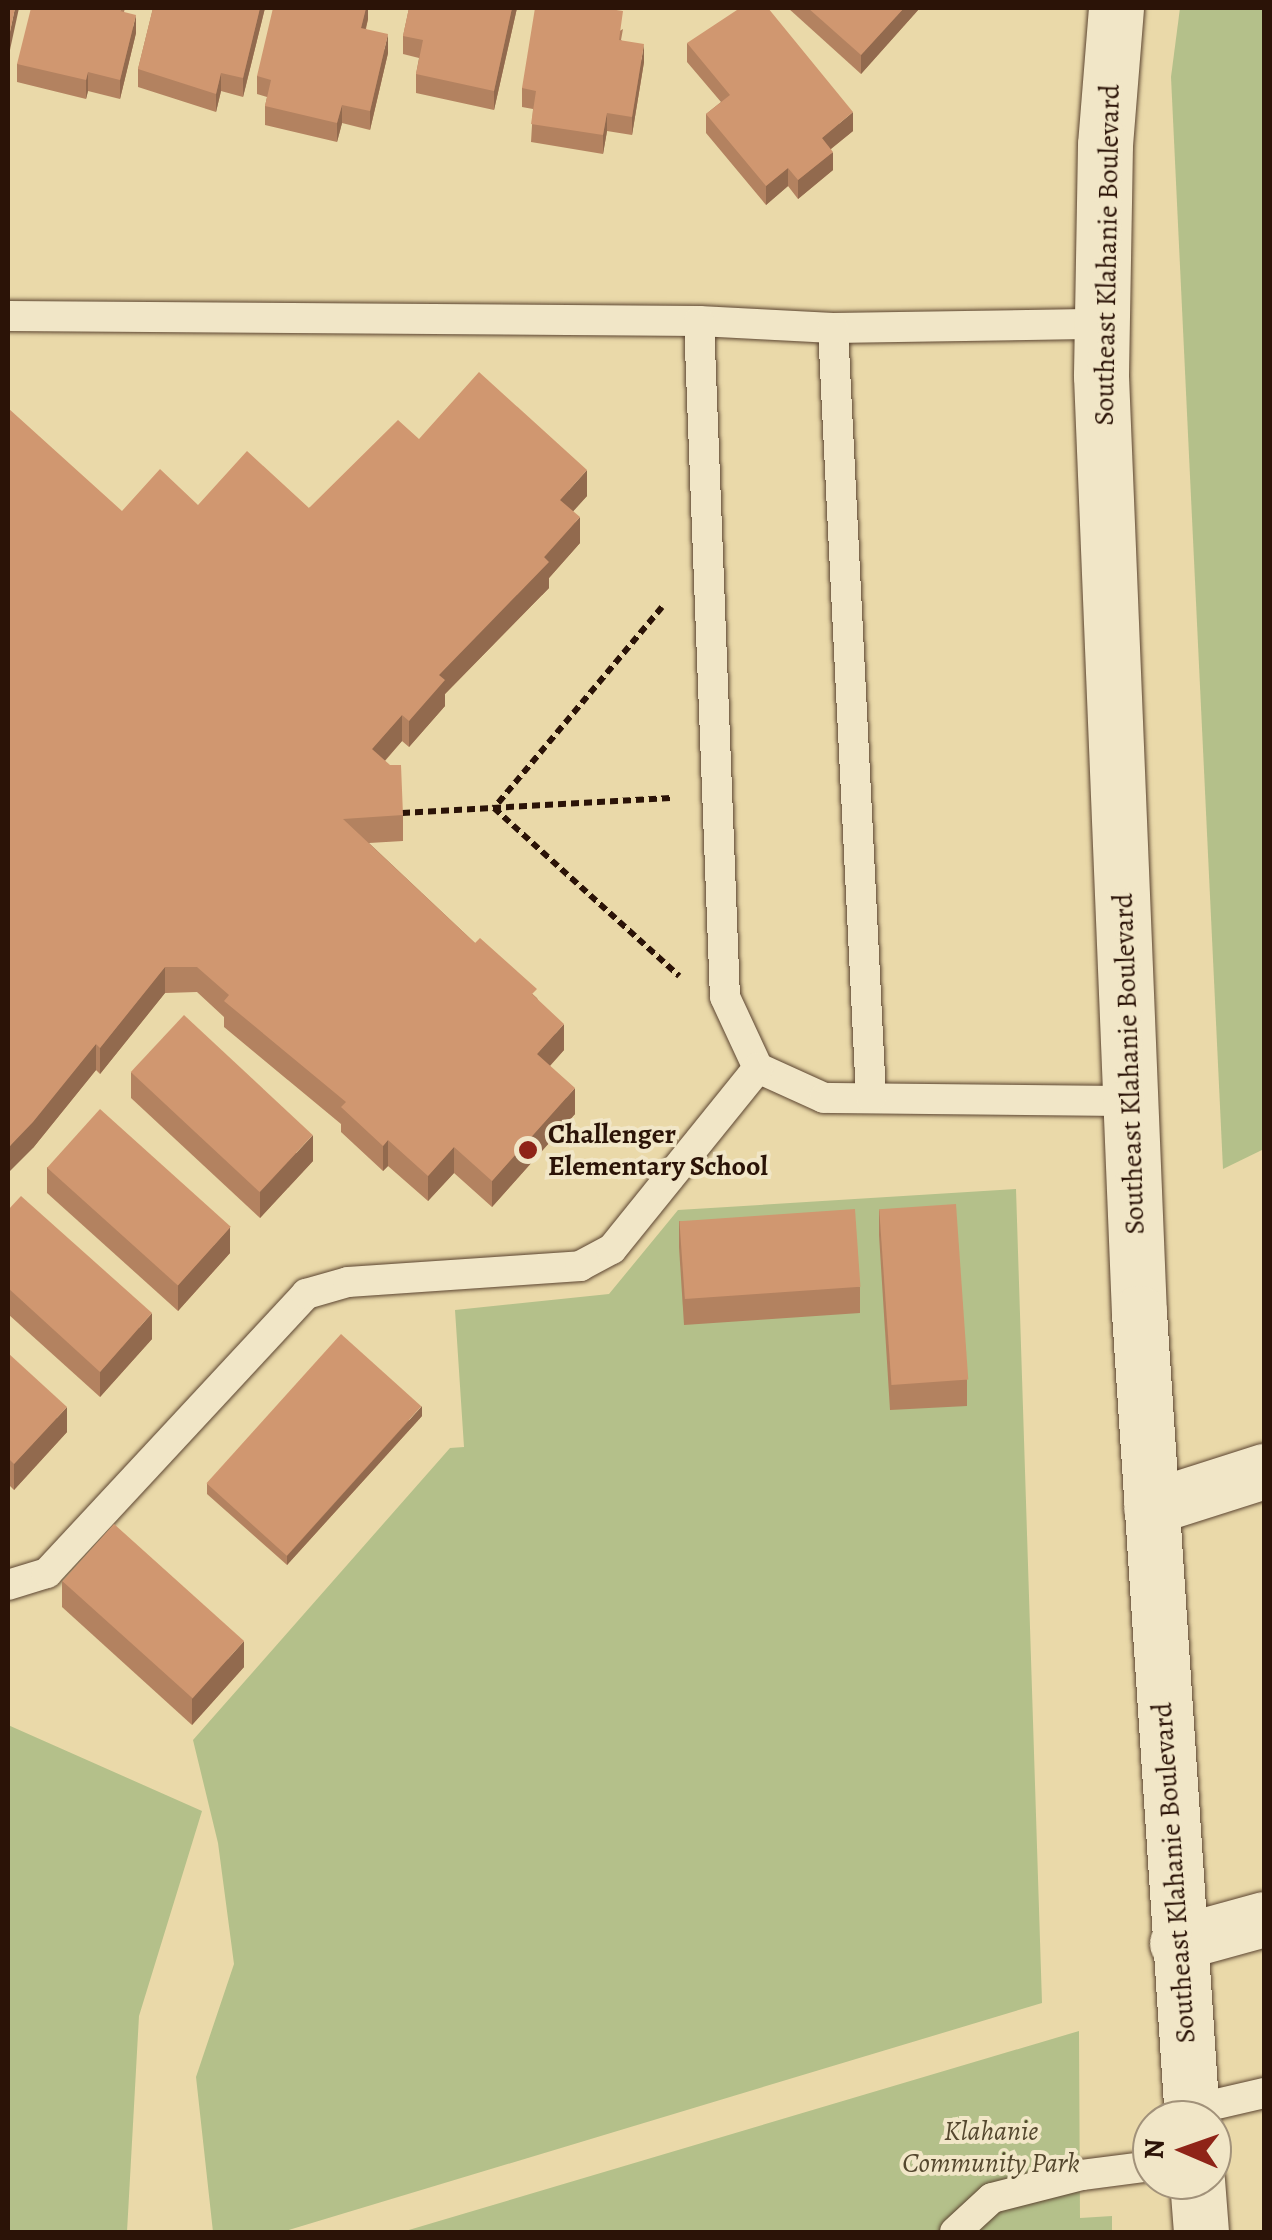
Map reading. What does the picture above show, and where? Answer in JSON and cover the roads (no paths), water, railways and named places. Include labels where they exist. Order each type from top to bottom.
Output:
[{"type":"street","name":"Southeast Klahanie Boulevard","points":[[1116,8],[1105,146],[1102,324],[1130,1101],[1176,1943],[1190,2100]]},
{"type":"street","points":[[1151,1507],[1264,1471]]},
{"type":"street","points":[[1176,1943],[1264,1919]]},
{"type":"street","points":[[1199,2200],[1201,2232]]},
{"type":"lane","points":[[8,316],[700,320],[833,328],[1102,324]]},
{"type":"lane","points":[[700,320],[726,997],[758,1068],[824,1098],[1130,1101]]},
{"type":"lane","points":[[833,328],[871,1098]]},
{"type":"lane","points":[[8,1585],[48,1572],[306,1294],[348,1282],[580,1266],[612,1249],[758,1068]]},
{"type":"lane","points":[[1232,2103],[1264,2094]]},
{"type":"lane","points":[[955,2232],[992,2198],[1082,2175],[1132,2169]]},
{"type":"place","name":"Challenger Elementary School","points":[[528,1150]]},
{"type":"park label","name":"Klahanie Community Park","points":[[991,2147]]}]
